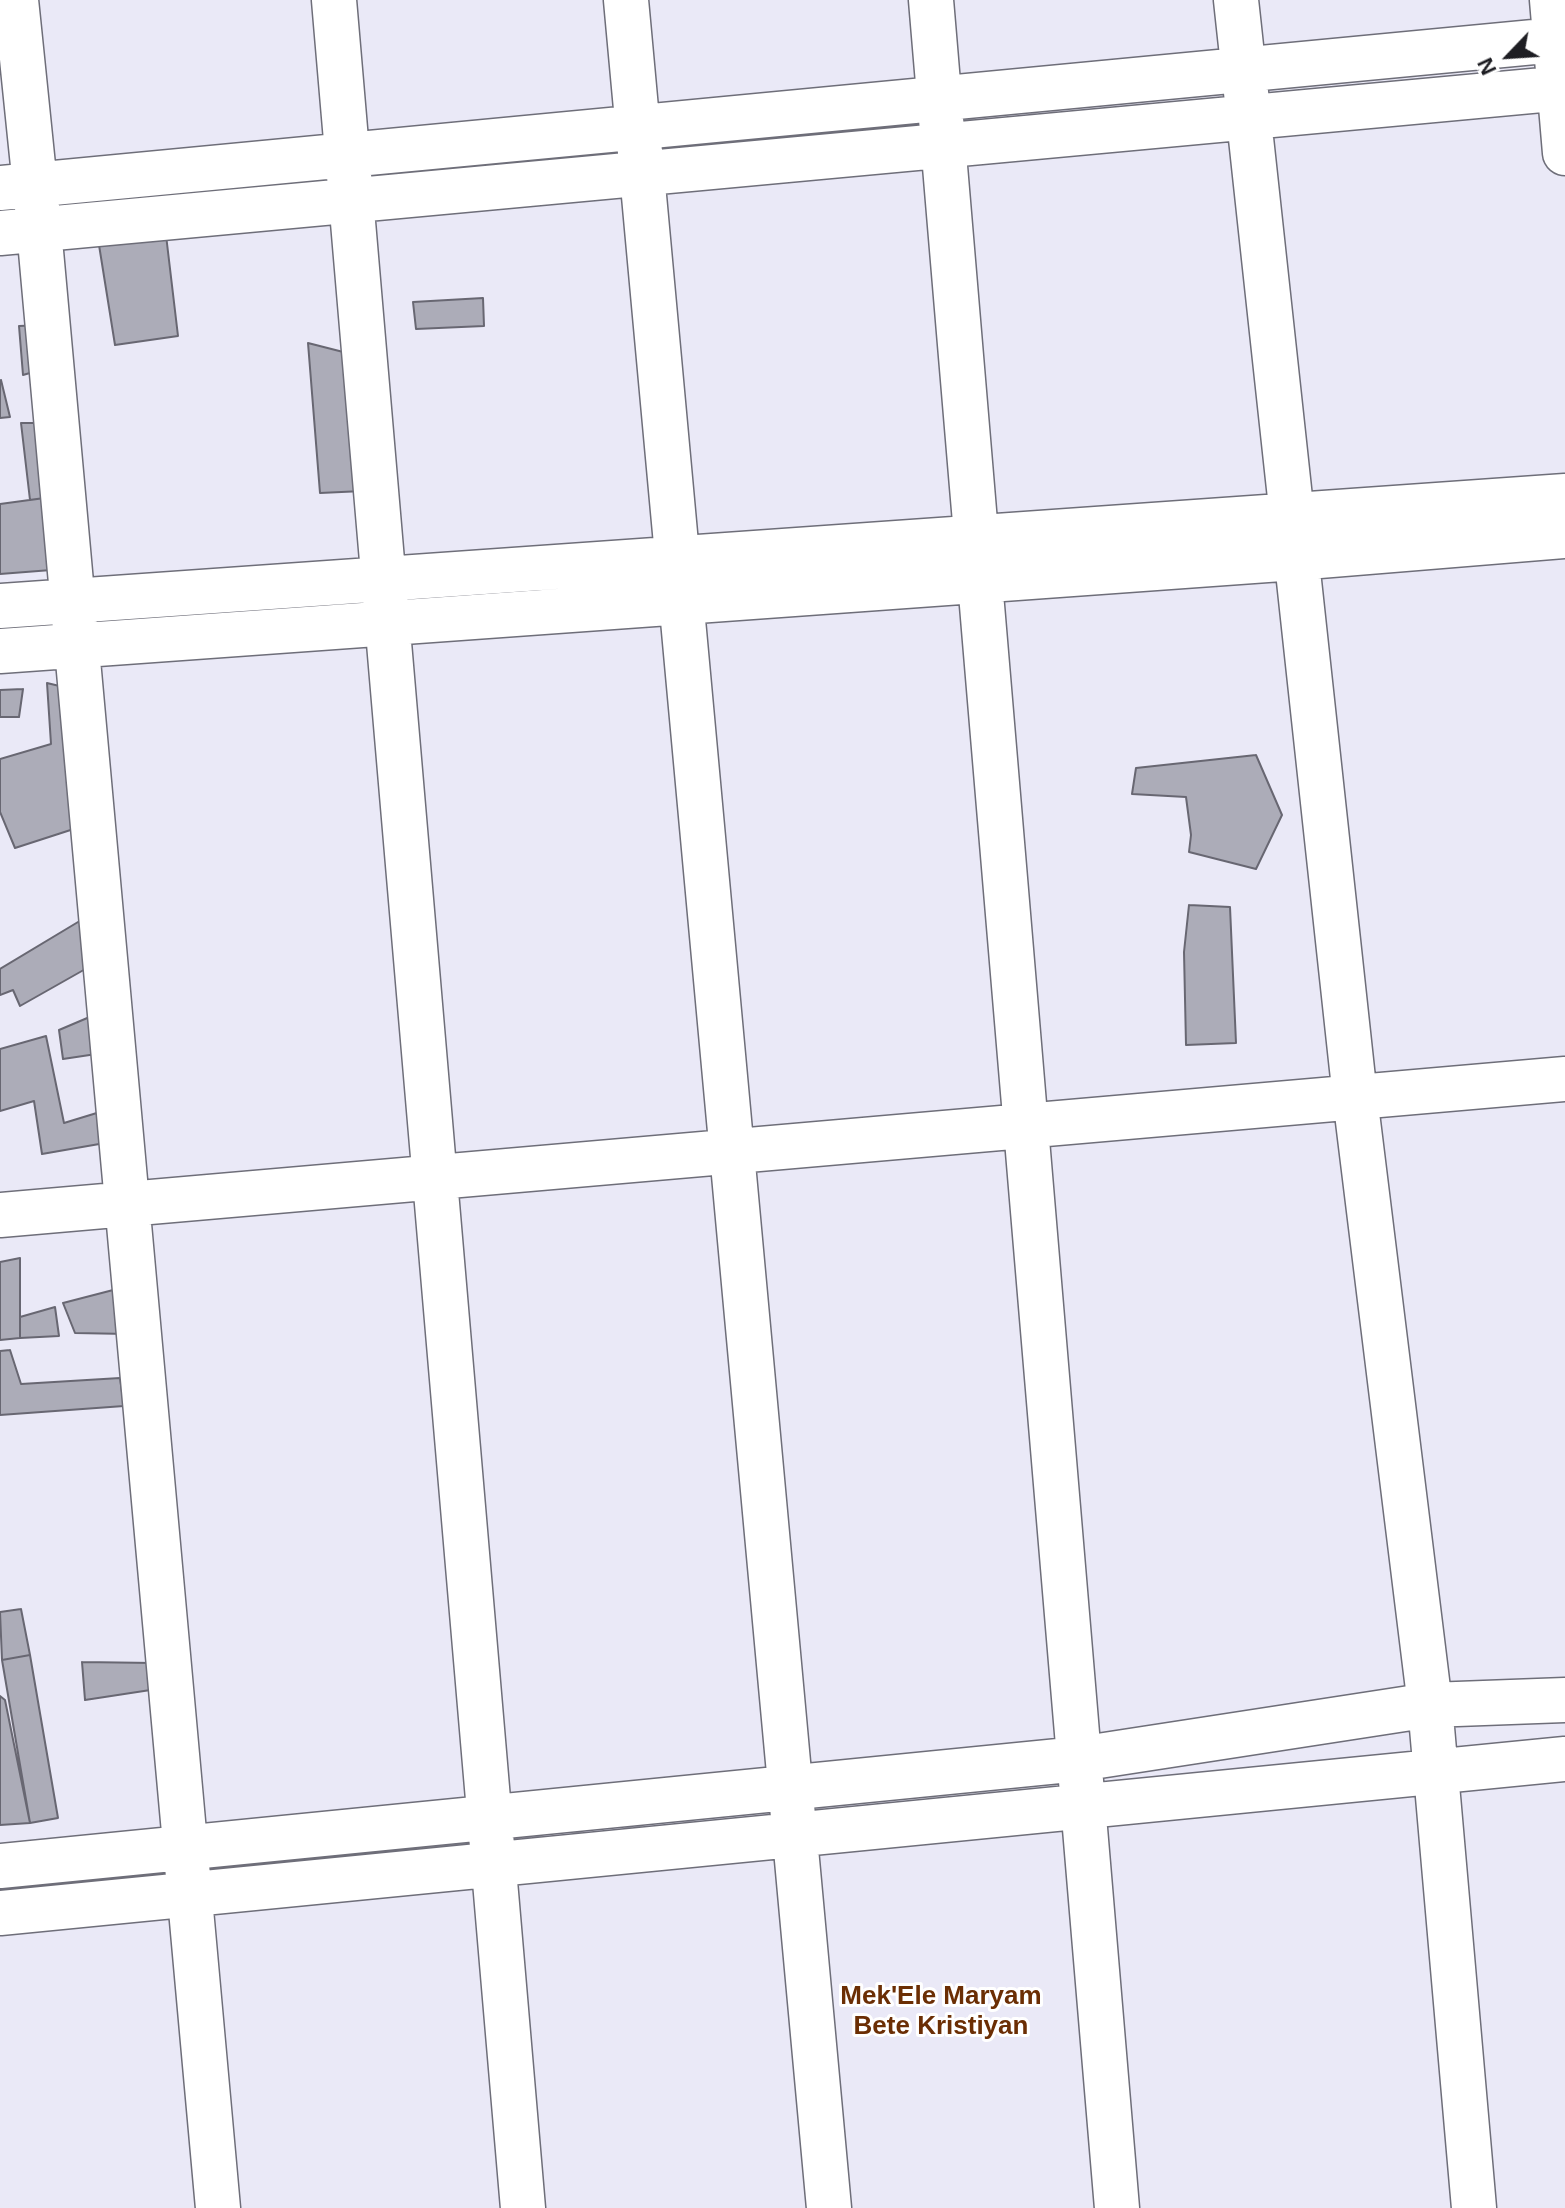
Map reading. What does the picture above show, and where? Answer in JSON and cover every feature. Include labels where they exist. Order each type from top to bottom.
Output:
[{"type":"street","points":[[16,0],[20,232],[73,601],[218,2208]]},
{"type":"street","points":[[334,0],[523,2208]]},
{"type":"street","points":[[626,0],[829,2208]]},
{"type":"street","points":[[931,0],[1117,2208]]},
{"type":"street","points":[[1236,0],[1355,1097],[1430,1705],[1474,2208]]},
{"type":"street","points":[[18,187],[1243,69],[1557,27],[1565,153]]},
{"type":"street","points":[[20,232],[1562,88]]},
{"type":"street","points":[[0,606],[1565,496]]},
{"type":"street","points":[[0,651],[1565,536]]},
{"type":"street","points":[[0,1215],[1565,1079]]},
{"type":"street","points":[[0,1866],[1079,1759],[1430,1705],[1565,1700]]},
{"type":"street","points":[[0,1913],[1565,1759]]},
{"type":"building","points":[[166,235],[178,336],[115,345],[99,245]]},
{"type":"building","points":[[483,298],[484,326],[416,329],[413,302]]},
{"type":"building","points":[[42,325],[47,368],[23,375],[19,326]]},
{"type":"building","points":[[308,343],[355,355],[363,491],[320,493]]},
{"type":"building","points":[[1,380],[10,417],[0,418]]},
{"type":"building","points":[[21,423],[53,423],[59,496],[30,500]]},
{"type":"building","points":[[59,496],[64,569],[0,574],[0,504]]},
{"type":"building","points":[[47,683],[76,690],[86,825],[15,848],[0,812],[0,759],[51,744]]},
{"type":"building","points":[[23,689],[19,717],[0,717],[0,690]]},
{"type":"building","points":[[1256,755],[1282,815],[1256,869],[1189,852],[1191,835],[1186,797],[1132,794],[1136,768]]},
{"type":"building","points":[[1189,905],[1230,907],[1236,1043],[1186,1045],[1184,952]]},
{"type":"building","points":[[88,916],[96,963],[20,1006],[13,990],[0,995],[0,969]]},
{"type":"building","points":[[99,1013],[103,1053],[63,1059],[59,1030]]},
{"type":"building","points":[[46,1036],[64,1123],[100,1112],[105,1143],[42,1154],[34,1101],[0,1111],[0,1049]]},
{"type":"building","points":[[20,1258],[20,1338],[0,1340],[0,1262]]},
{"type":"building","points":[[117,1289],[128,1334],[75,1333],[63,1303]]},
{"type":"building","points":[[55,1307],[59,1336],[20,1338],[20,1317]]},
{"type":"building","points":[[10,1350],[21,1384],[120,1378],[124,1406],[0,1415],[0,1351]]},
{"type":"building","points":[[21,1609],[30,1655],[2,1660],[0,1612]]},
{"type":"building","points":[[30,1655],[58,1818],[30,1823],[2,1660]]},
{"type":"building","points":[[82,1662],[154,1663],[157,1689],[85,1700]]},
{"type":"building","points":[[0,1696],[5,1700],[30,1823],[0,1825]]},
{"type":"district","name":"Mek'Ele Maryam Bete Kristiyan","points":[[941,2012]]}]
